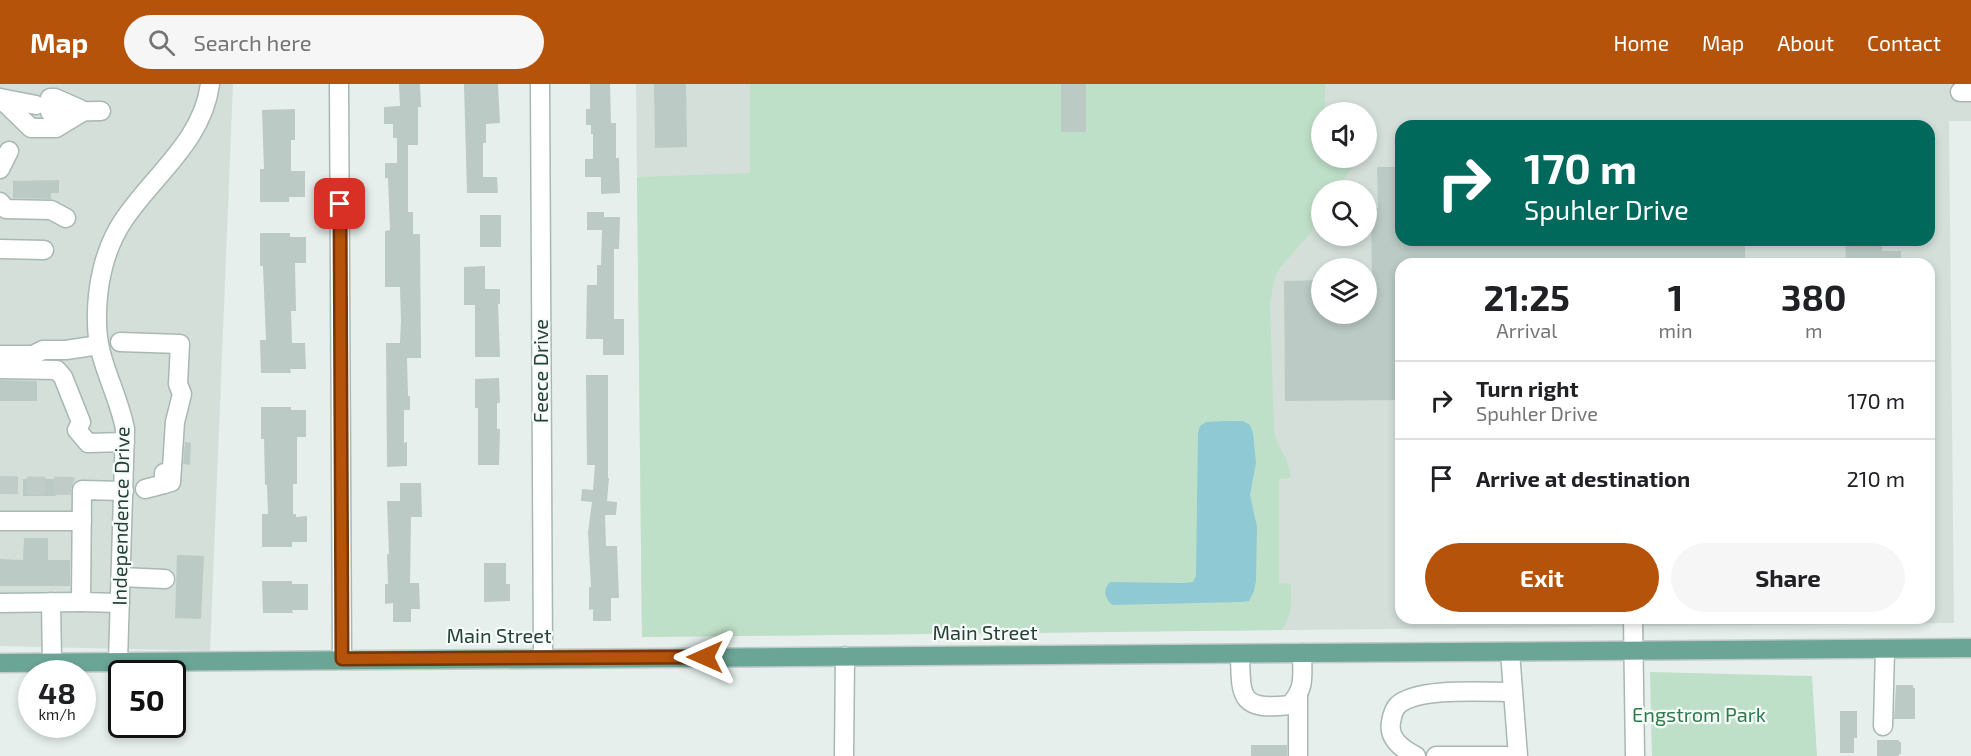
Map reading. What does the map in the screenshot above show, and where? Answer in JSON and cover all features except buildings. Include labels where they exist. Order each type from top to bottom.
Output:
[{"type":"main road","name":"Main Street","points":[[186,660],[1971,648]]},
{"type":"main road","name":"Main Street","points":[[0,663],[18,663]]},
{"type":"street","name":"Independence Drive","points":[[118,660],[125,442],[122,414],[107,376],[99,345],[97,300],[102,271],[123,220],[171,164],[188,140],[201,115],[210,84]]},
{"type":"street","points":[[339,84],[342,659]]},
{"type":"street","name":"Feece Drive","points":[[540,84],[543,658]]},
{"type":"street","points":[[0,98],[43,109],[93,111],[56,128],[31,128],[0,98]]},
{"type":"street","points":[[0,169],[9,151]]},
{"type":"street","points":[[0,202],[6,209],[51,210],[66,218]]},
{"type":"street","points":[[0,249],[44,250]]},
{"type":"street","points":[[120,342],[180,345],[178,384],[167,420],[164,483],[145,489]]},
{"type":"street","points":[[0,355],[33,355],[43,350],[66,350],[99,345]]},
{"type":"street","points":[[0,369],[53,369],[61,373],[81,422],[77,430],[88,443],[125,442]]},
{"type":"street","points":[[81,602],[82,490],[124,491]]},
{"type":"street","points":[[0,521],[82,521]]},
{"type":"street","points":[[121,577],[165,579]]},
{"type":"street","points":[[51,602],[52,660]]},
{"type":"street","points":[[0,603],[120,603]]},
{"type":"street","points":[[1633,624],[1635,756]]},
{"type":"street","points":[[1883,726],[1885,649]]},
{"type":"street","points":[[1510,652],[1518,756]]},
{"type":"street","points":[[1298,756],[1298,696],[1302,682],[1302,653]]},
{"type":"street","points":[[1240,654],[1241,690],[1248,700],[1258,706],[1275,707],[1290,705],[1298,696]]},
{"type":"street","points":[[844,656],[844,756]]},
{"type":"street","points":[[1416,756],[1401,748],[1390,728],[1392,716],[1398,705],[1413,697],[1428,693],[1512,692]]},
{"type":"street","points":[[1436,756],[1506,756]]},
{"type":"shaded area","points":[[0,84],[233,84],[210,651],[0,646]]},
{"type":"shaded area","points":[[636,84],[1971,84],[1971,121],[1949,121],[1954,623],[1935,623],[1935,258],[1395,258],[1395,624],[1860,624],[642,637]]},
{"type":"green space","points":[[750,84],[1325,84],[1325,102],[1311,102],[1311,168],[1351,168],[1344,180],[1311,180],[1311,232],[1279,269],[1274,280],[1270,304],[1274,430],[1288,464],[1290,478],[1279,479],[1279,583],[1291,584],[1288,620],[1281,630],[642,637],[637,177],[750,173]]},
{"type":"green space","name":"Engstrom Park","points":[[1650,672],[1812,676],[1817,756],[1652,756]]},
{"type":"water","points":[[1243,421],[1250,425],[1253,433],[1256,463],[1250,495],[1257,527],[1256,581],[1249,601],[1113,605],[1106,595],[1106,588],[1110,582],[1193,582],[1196,576],[1198,433],[1200,426],[1206,422]]},
{"type":"tunnel","points":[[0,485],[71,486],[82,490]]},
{"type":"route","points":[[340,204],[342,659],[705,657]]}]
